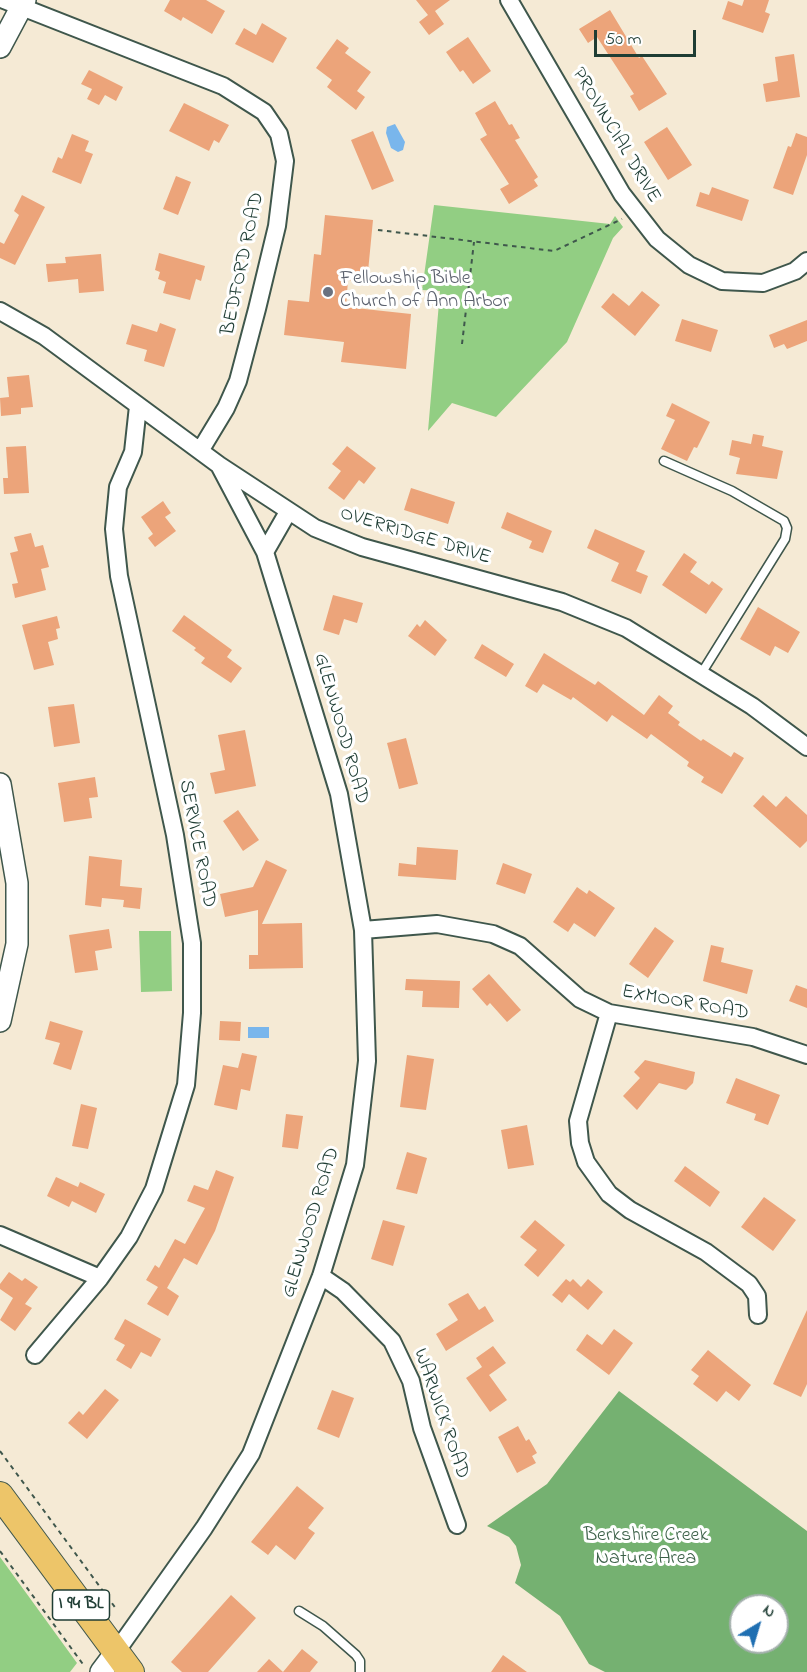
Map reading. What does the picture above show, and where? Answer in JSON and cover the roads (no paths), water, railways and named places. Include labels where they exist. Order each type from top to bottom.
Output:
[{"type":"main road","name":"I 94 BL","points":[[0,1495],[108,1666]]},
{"type":"street","name":"PROVINCIAL DRIVE","points":[[509,0],[635,213],[657,239],[689,265],[722,281],[763,283],[795,271],[807,261]]},
{"type":"street","points":[[0,48],[17,2]]},
{"type":"street","name":"BEDFORD ROAD","points":[[17,2],[223,86],[264,112],[279,134],[285,161],[279,215],[257,309],[238,381],[226,408],[200,452]]},
{"type":"street","name":"OVERRIDGE DRIVE","points":[[0,312],[44,336],[200,452],[315,528],[362,547],[562,602],[626,628],[752,706],[807,747]]},
{"type":"street","name":"SERVICE ROAD","points":[[35,1355],[100,1278],[129,1237],[154,1189],[186,1085],[192,1013],[192,943],[177,845],[118,576],[114,529],[118,487],[133,452],[138,406]]},
{"type":"street","name":"GLENWOOD ROAD","points":[[108,1666],[204,1528],[251,1454],[321,1276],[355,1165],[368,1061],[363,930],[339,794],[265,552],[219,465]]},
{"type":"street","points":[[265,552],[288,512]]},
{"type":"street","points":[[0,784],[17,883],[17,944],[0,1021]]},
{"type":"street","name":"EXMOOR ROAD","points":[[363,930],[436,924],[493,934],[520,946],[580,999],[609,1013],[753,1037],[807,1055]]},
{"type":"street","points":[[609,1013],[578,1121],[580,1143],[586,1162],[596,1179],[616,1200],[706,1252],[749,1284],[757,1296],[758,1315]]},
{"type":"street","points":[[0,1235],[100,1278]]},
{"type":"street","name":"WARWICK ROAD","points":[[321,1276],[343,1291],[392,1341],[411,1381],[422,1428],[457,1525]]},
{"type":"lane","points":[[664,461],[732,491],[784,521],[787,528],[785,539],[701,674]]},
{"type":"lane","points":[[299,1611],[322,1626],[356,1655],[360,1661],[360,1672]]},
{"type":"water","points":[[395,124],[405,142],[403,150],[398,152],[391,148],[386,133],[387,127]]},
{"type":"water","points":[[248,1027],[269,1027],[269,1038],[248,1038]]},
{"type":"place","name":"Fellowship Bible Church of Ann Arbor","points":[[328,292]]},
{"type":"park label","name":"Berkshire Creek Nature Area","points":[[646,1548]]}]
